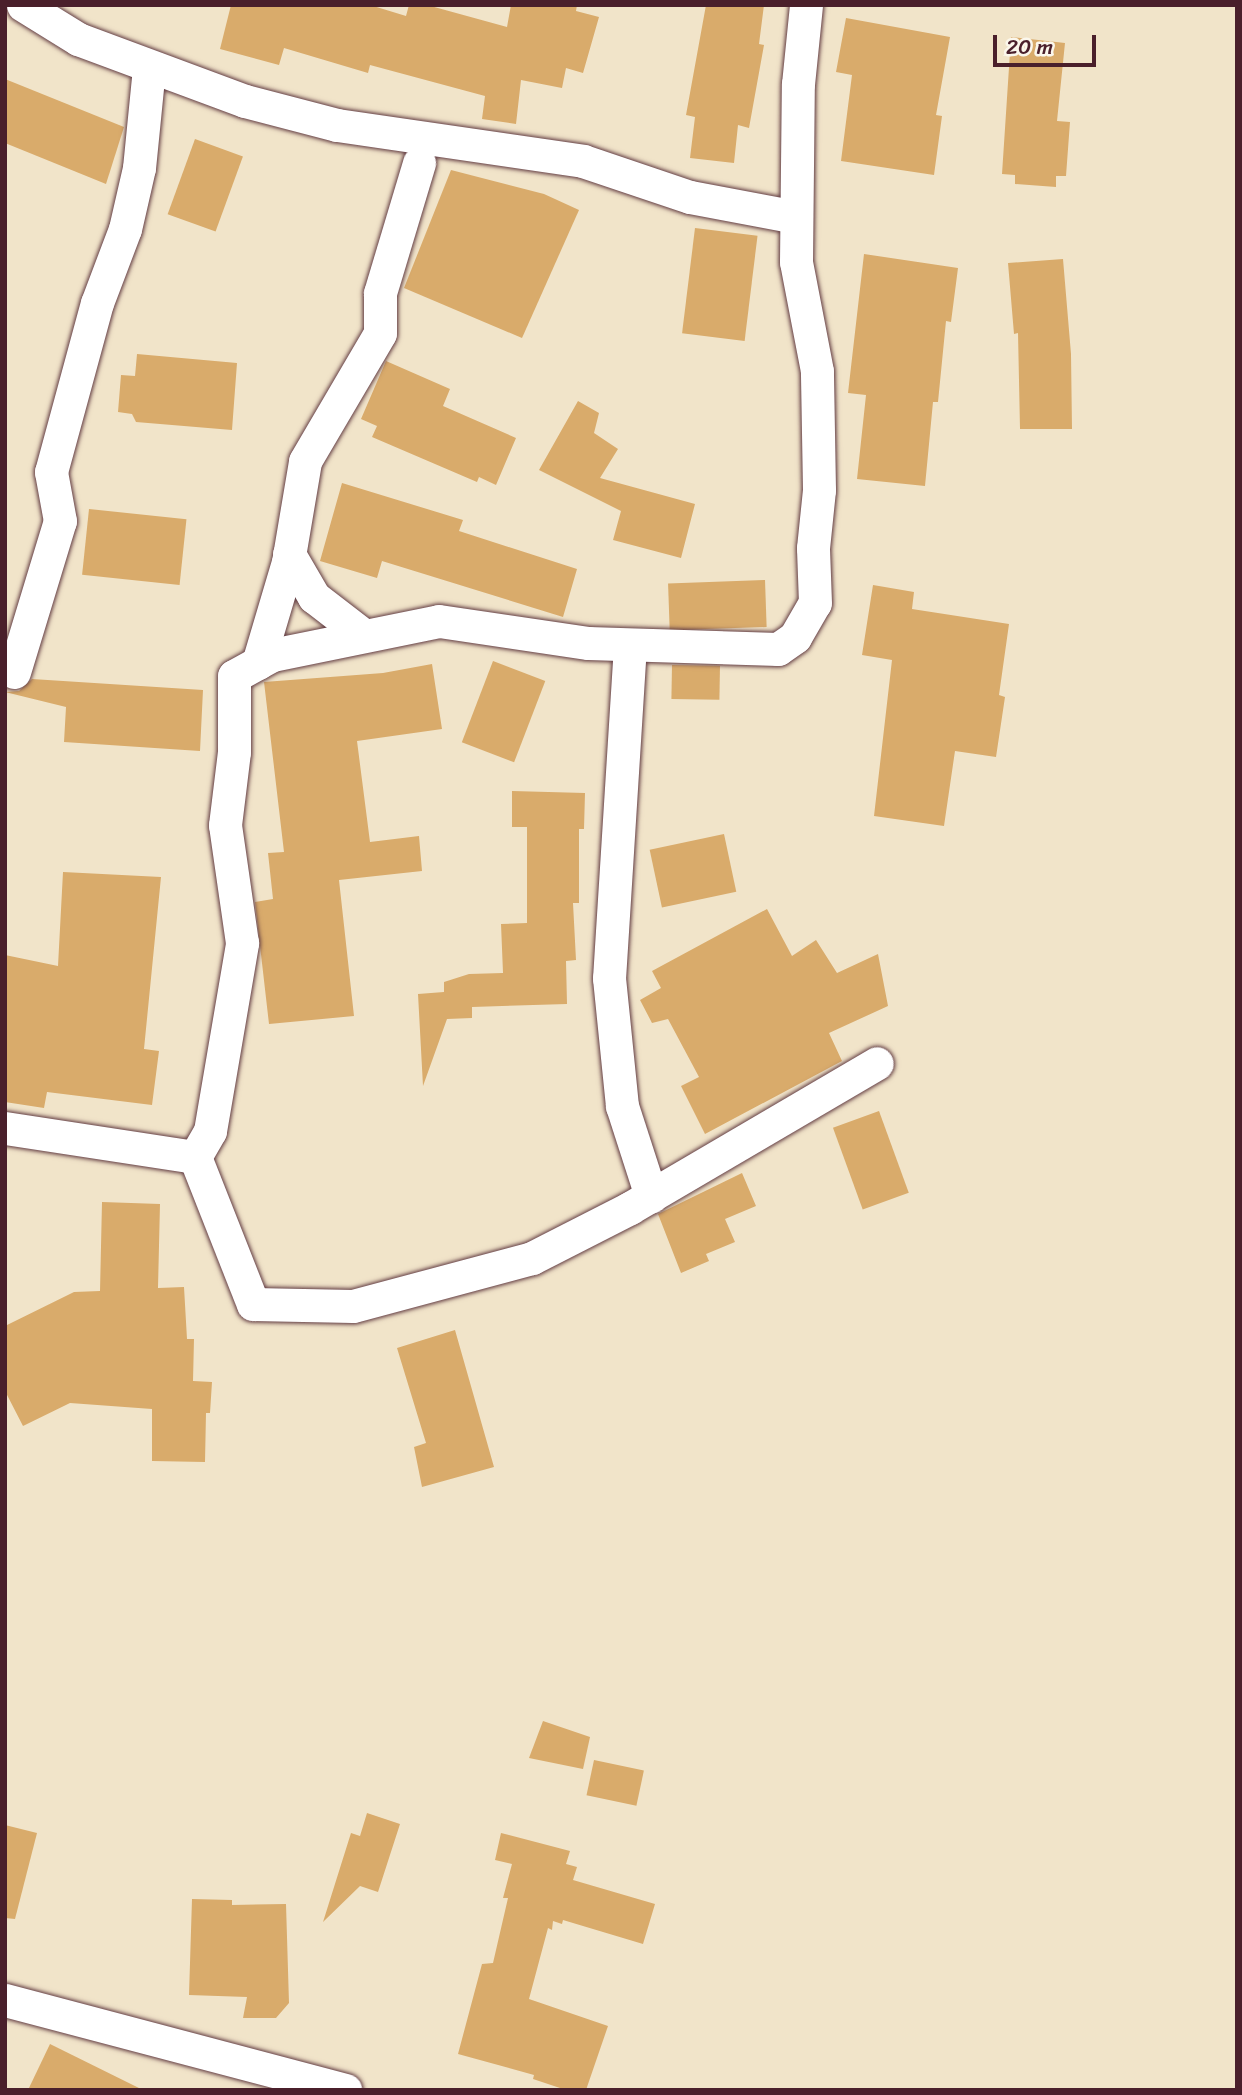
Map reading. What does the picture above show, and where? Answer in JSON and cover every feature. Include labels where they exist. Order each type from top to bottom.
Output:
[{"type":"street","points":[[23,5],[78,39],[149,68],[245,101],[337,125],[583,161],[690,197],[796,216]]},
{"type":"street","points":[[195,1157],[210,1132],[242,943],[225,825],[234,752],[234,676],[258,663],[362,634],[439,621],[630,645],[778,649],[795,637],[815,603],[813,548],[821,415],[796,262],[798,84],[806,5]]},
{"type":"street","points":[[13,672],[60,521],[51,472],[97,303],[125,229],[139,168],[149,68]]},
{"type":"street","points":[[258,663],[289,554],[305,461],[380,333],[380,293],[419,163]]},
{"type":"street","points":[[289,554],[314,597],[362,634]]},
{"type":"street","points":[[630,645],[608,978],[622,1106],[651,1196]]},
{"type":"street","points":[[195,1157],[253,1304],[353,1306],[532,1258],[651,1196],[877,1063]]},
{"type":"street","points":[[5,1128],[195,1157]]},
{"type":"street","points":[[5,2000],[345,2090]]},
{"type":"building","points":[[231,5],[370,5],[406,16],[409,5],[427,5],[507,27],[511,5],[577,5],[576,11],[599,17],[583,73],[566,68],[562,88],[521,80],[516,124],[482,119],[485,96],[370,65],[368,73],[284,48],[279,65],[220,49]]},
{"type":"building","points":[[706,5],[764,5],[759,44],[764,45],[749,128],[738,125],[734,163],[690,158],[695,117],[686,115]]},
{"type":"building","points":[[846,18],[950,37],[936,115],[942,116],[934,175],[841,161],[852,75],[836,72]]},
{"type":"building","points":[[1011,37],[1065,43],[1057,121],[1070,122],[1066,176],[1056,176],[1056,187],[1015,184],[1015,175],[1002,174]]},
{"type":"building","points":[[5,79],[124,127],[106,184],[5,143]]},
{"type":"building","points":[[195,139],[243,156],[216,232],[168,214]]},
{"type":"building","points":[[451,170],[544,194],[579,210],[522,338],[404,288]]},
{"type":"building","points":[[695,228],[758,236],[745,341],[682,333]]},
{"type":"building","points":[[864,254],[958,268],[951,322],[946,321],[938,402],[933,402],[925,486],[857,479],[866,395],[848,393]]},
{"type":"building","points":[[1063,259],[1071,354],[1072,429],[1020,429],[1018,333],[1014,334],[1008,263]]},
{"type":"building","points":[[137,354],[237,363],[232,430],[136,422],[132,414],[118,412],[121,375],[135,376]]},
{"type":"building","points":[[386,361],[450,389],[443,406],[516,438],[496,485],[479,477],[477,482],[372,437],[377,426],[361,419]]},
{"type":"building","points":[[578,401],[599,413],[594,433],[618,449],[600,478],[695,504],[681,558],[613,540],[621,511],[539,470]]},
{"type":"building","points":[[342,483],[463,520],[459,531],[577,569],[563,617],[382,561],[377,578],[320,561]]},
{"type":"building","points":[[89,509],[186,519],[180,585],[82,575]]},
{"type":"building","points":[[765,580],[767,627],[670,630],[668,583]]},
{"type":"building","points":[[873,585],[914,592],[912,609],[1009,624],[999,695],[1005,697],[996,757],[955,751],[944,826],[874,816],[892,660],[862,655]]},
{"type":"building","points":[[493,661],[545,681],[514,762],[462,742]]},
{"type":"building","points":[[432,664],[442,729],[357,741],[370,842],[419,836],[422,871],[339,880],[354,1016],[269,1024],[255,902],[273,899],[268,853],[284,852],[264,682],[383,673]]},
{"type":"building","points":[[672,665],[720,666],[719,700],[671,699]]},
{"type":"building","points":[[32,679],[203,690],[200,751],[64,742],[66,707],[5,692],[19,691]]},
{"type":"building","points":[[512,791],[585,793],[584,829],[579,829],[579,903],[573,903],[576,960],[566,961],[567,1004],[472,1007],[472,1018],[447,1019],[423,1086],[418,994],[444,992],[444,982],[469,974],[503,973],[501,924],[527,923],[527,827],[512,827]]},
{"type":"building","points":[[724,834],[736,892],[662,908],[650,850]]},
{"type":"building","points":[[63,872],[161,877],[144,1049],[159,1051],[152,1105],[47,1092],[44,1108],[5,1102],[5,955],[58,966]]},
{"type":"building","points":[[767,909],[792,956],[816,940],[837,973],[878,954],[888,1006],[829,1033],[842,1061],[705,1134],[681,1086],[699,1077],[668,1019],[652,1023],[640,1000],[661,988],[652,971]]},
{"type":"building","points":[[879,1111],[909,1193],[863,1210],[833,1128]]},
{"type":"building","points":[[742,1173],[756,1206],[725,1219],[735,1242],[706,1254],[709,1261],[681,1273],[658,1214]]},
{"type":"building","points":[[102,1202],[160,1204],[158,1288],[184,1287],[187,1339],[194,1339],[193,1381],[212,1382],[210,1413],[206,1413],[205,1462],[152,1461],[152,1409],[70,1403],[23,1426],[5,1391],[5,1326],[74,1292],[100,1291]]},
{"type":"building","points":[[455,1330],[494,1467],[422,1487],[414,1447],[426,1443],[397,1348]]},
{"type":"building","points":[[543,1721],[590,1737],[583,1769],[529,1758]]},
{"type":"building","points":[[594,1760],[644,1771],[636,1806],[587,1795]]},
{"type":"building","points":[[367,1813],[400,1824],[378,1892],[360,1886],[323,1922],[351,1833],[360,1836]]},
{"type":"building","points":[[5,1825],[37,1833],[15,1919],[5,1918]]},
{"type":"building","points":[[501,1833],[570,1851],[566,1864],[577,1867],[573,1880],[655,1904],[643,1944],[563,1920],[562,1924],[553,1921],[552,1930],[548,1928],[529,1999],[608,2026],[586,2090],[566,2090],[533,2079],[534,2075],[458,2054],[482,1964],[493,1963],[508,1898],[503,1898],[512,1864],[495,1860]]},
{"type":"building","points":[[192,1899],[232,1900],[232,1905],[286,1904],[289,2003],[276,2018],[243,2018],[247,1997],[189,1995]]},
{"type":"building","points":[[50,2044],[143,2090],[28,2090]]}]
